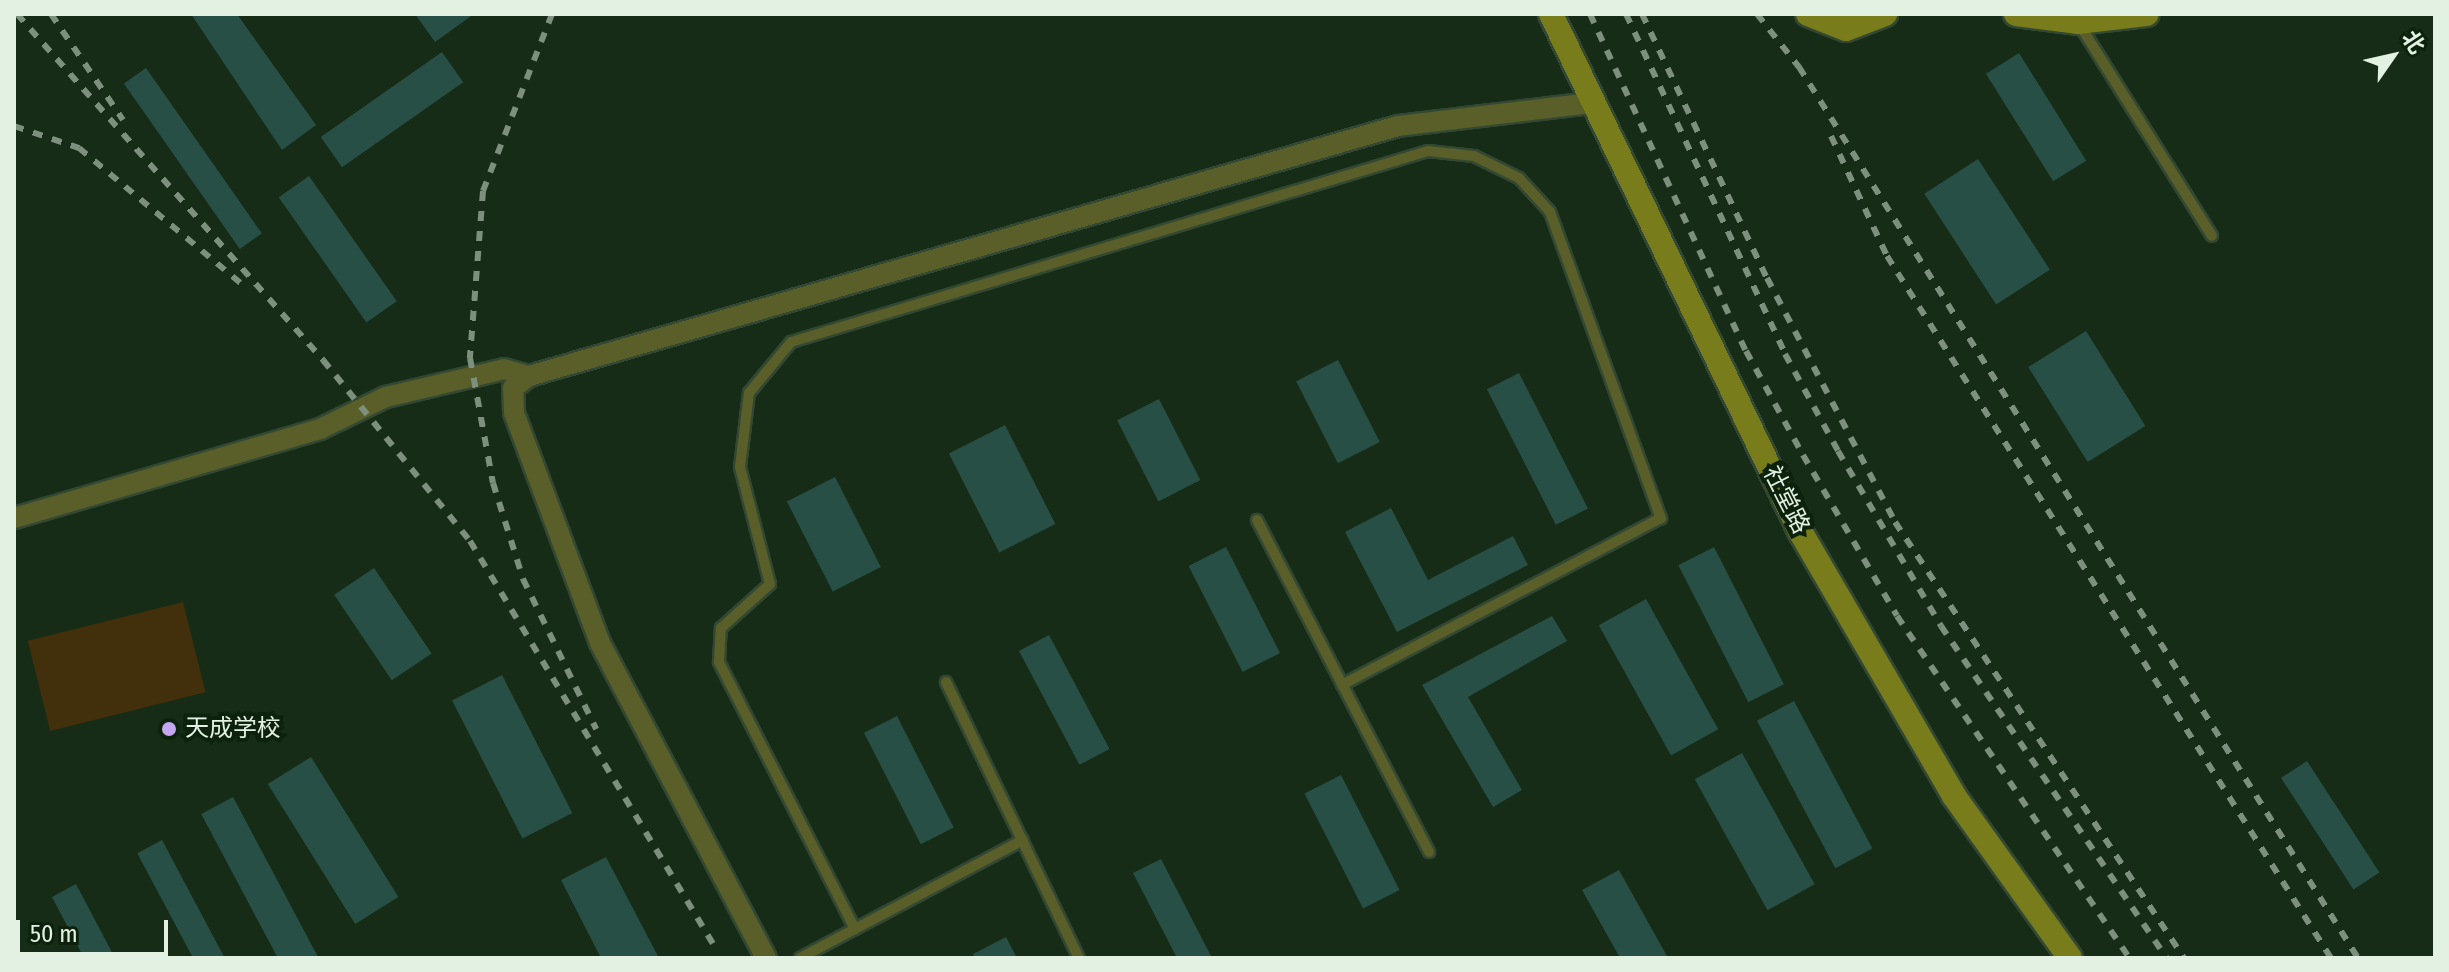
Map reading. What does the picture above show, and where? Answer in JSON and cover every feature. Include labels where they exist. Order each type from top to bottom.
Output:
[{"type":"street","name":"社堂路","points":[[1551,14],[1590,103],[1800,531],[1954,796],[2070,958]]},
{"type":"street","points":[[1808,14],[1846,29],[1885,14]]},
{"type":"street","points":[[2016,14],[2078,22],[2147,14]]},
{"type":"street","points":[[766,958],[600,643],[514,413],[513,388],[529,376],[1398,126],[1590,103]]},
{"type":"street","points":[[14,518],[320,429],[386,397],[504,369],[529,376]]},
{"type":"lane","points":[[2078,22],[2212,236]]},
{"type":"lane","points":[[855,929],[719,662],[721,628],[770,584],[740,467],[749,393],[791,342],[1428,151],[1474,156],[1519,178],[1550,212],[1661,518],[1342,685]]},
{"type":"lane","points":[[1257,520],[1429,852]]},
{"type":"lane","points":[[946,682],[1079,958]]},
{"type":"lane","points":[[800,958],[1023,840]]},
{"type":"shaded area","points":[[183,602],[205,692],[50,731],[28,641]]},
{"type":"building","points":[[191,14],[237,14],[316,125],[282,150]]},
{"type":"building","points":[[415,14],[474,14],[435,42]]},
{"type":"building","points":[[442,52],[463,82],[342,167],[321,137]]},
{"type":"building","points":[[2019,53],[2086,161],[2053,181],[1986,74]]},
{"type":"building","points":[[146,68],[262,233],[240,249],[124,83]]},
{"type":"building","points":[[1978,159],[2050,270],[1996,305],[1924,194]]},
{"type":"building","points":[[309,176],[397,301],[366,323],[279,197]]},
{"type":"building","points":[[2086,331],[2145,426],[2088,462],[2028,367]]},
{"type":"building","points":[[1338,360],[1380,442],[1338,463],[1296,381]]},
{"type":"building","points":[[1519,373],[1588,508],[1556,525],[1487,389]]},
{"type":"building","points":[[1159,399],[1200,480],[1158,501],[1117,420]]},
{"type":"building","points":[[1005,425],[1055,524],[999,553],[949,454]]},
{"type":"building","points":[[835,477],[881,567],[833,592],[787,502]]},
{"type":"building","points":[[1391,508],[1428,580],[1513,536],[1528,565],[1397,632],[1345,532]]},
{"type":"building","points":[[1226,547],[1280,653],[1243,672],[1189,566]]},
{"type":"building","points":[[1714,547],[1784,684],[1748,702],[1678,565]]},
{"type":"building","points":[[374,568],[432,653],[392,680],[334,595]]},
{"type":"building","points":[[1646,599],[1718,729],[1671,755],[1599,625]]},
{"type":"building","points":[[1552,616],[1567,641],[1468,697],[1522,790],[1493,807],[1422,685]]},
{"type":"building","points":[[1049,635],[1110,749],[1080,765],[1019,651]]},
{"type":"building","points":[[502,675],[572,813],[522,839],[452,700]]},
{"type":"building","points":[[1794,701],[1872,848],[1835,868],[1757,721]]},
{"type":"building","points":[[897,716],[954,827],[921,844],[864,733]]},
{"type":"building","points":[[1742,753],[1815,884],[1767,910],[1695,779]]},
{"type":"building","points":[[311,757],[398,897],[355,924],[268,784]]},
{"type":"building","points":[[2307,761],[2379,873],[2353,889],[2281,778]]},
{"type":"building","points":[[1341,775],[1400,890],[1363,909],[1304,794]]},
{"type":"building","points":[[233,797],[318,958],[278,958],[201,814]]},
{"type":"building","points":[[162,840],[224,957],[193,958],[137,853]]},
{"type":"building","points":[[606,857],[659,958],[601,958],[561,880]]},
{"type":"building","points":[[1161,859],[1212,958],[1177,958],[1133,873]]},
{"type":"building","points":[[1619,870],[1668,958],[1620,958],[1582,890]]},
{"type":"building","points":[[76,884],[115,958],[84,958],[52,897]]},
{"type":"building","points":[[1006,937],[1017,958],[975,958],[973,954]]},
{"type":"railway","points":[[17,14],[323,360],[470,541],[715,947]]},
{"type":"railway","points":[[51,14],[123,120]]},
{"type":"railway","points":[[552,14],[483,191],[470,358],[493,483],[523,579],[596,729]]},
{"type":"railway","points":[[1590,14],[1746,351],[1803,455],[1897,616],[2129,958]]},
{"type":"railway","points":[[1626,14],[1785,354],[1838,451],[1941,626],[2167,958]]},
{"type":"railway","points":[[1642,14],[1767,278],[1895,522],[2184,958]]},
{"type":"railway","points":[[1757,14],[1799,67],[2358,958]]},
{"type":"railway","points":[[14,126],[79,148],[243,285]]},
{"type":"railway","points":[[1831,136],[1887,256],[2331,958]]},
{"type":"place","name":"天成学校","points":[[169,729]]}]
